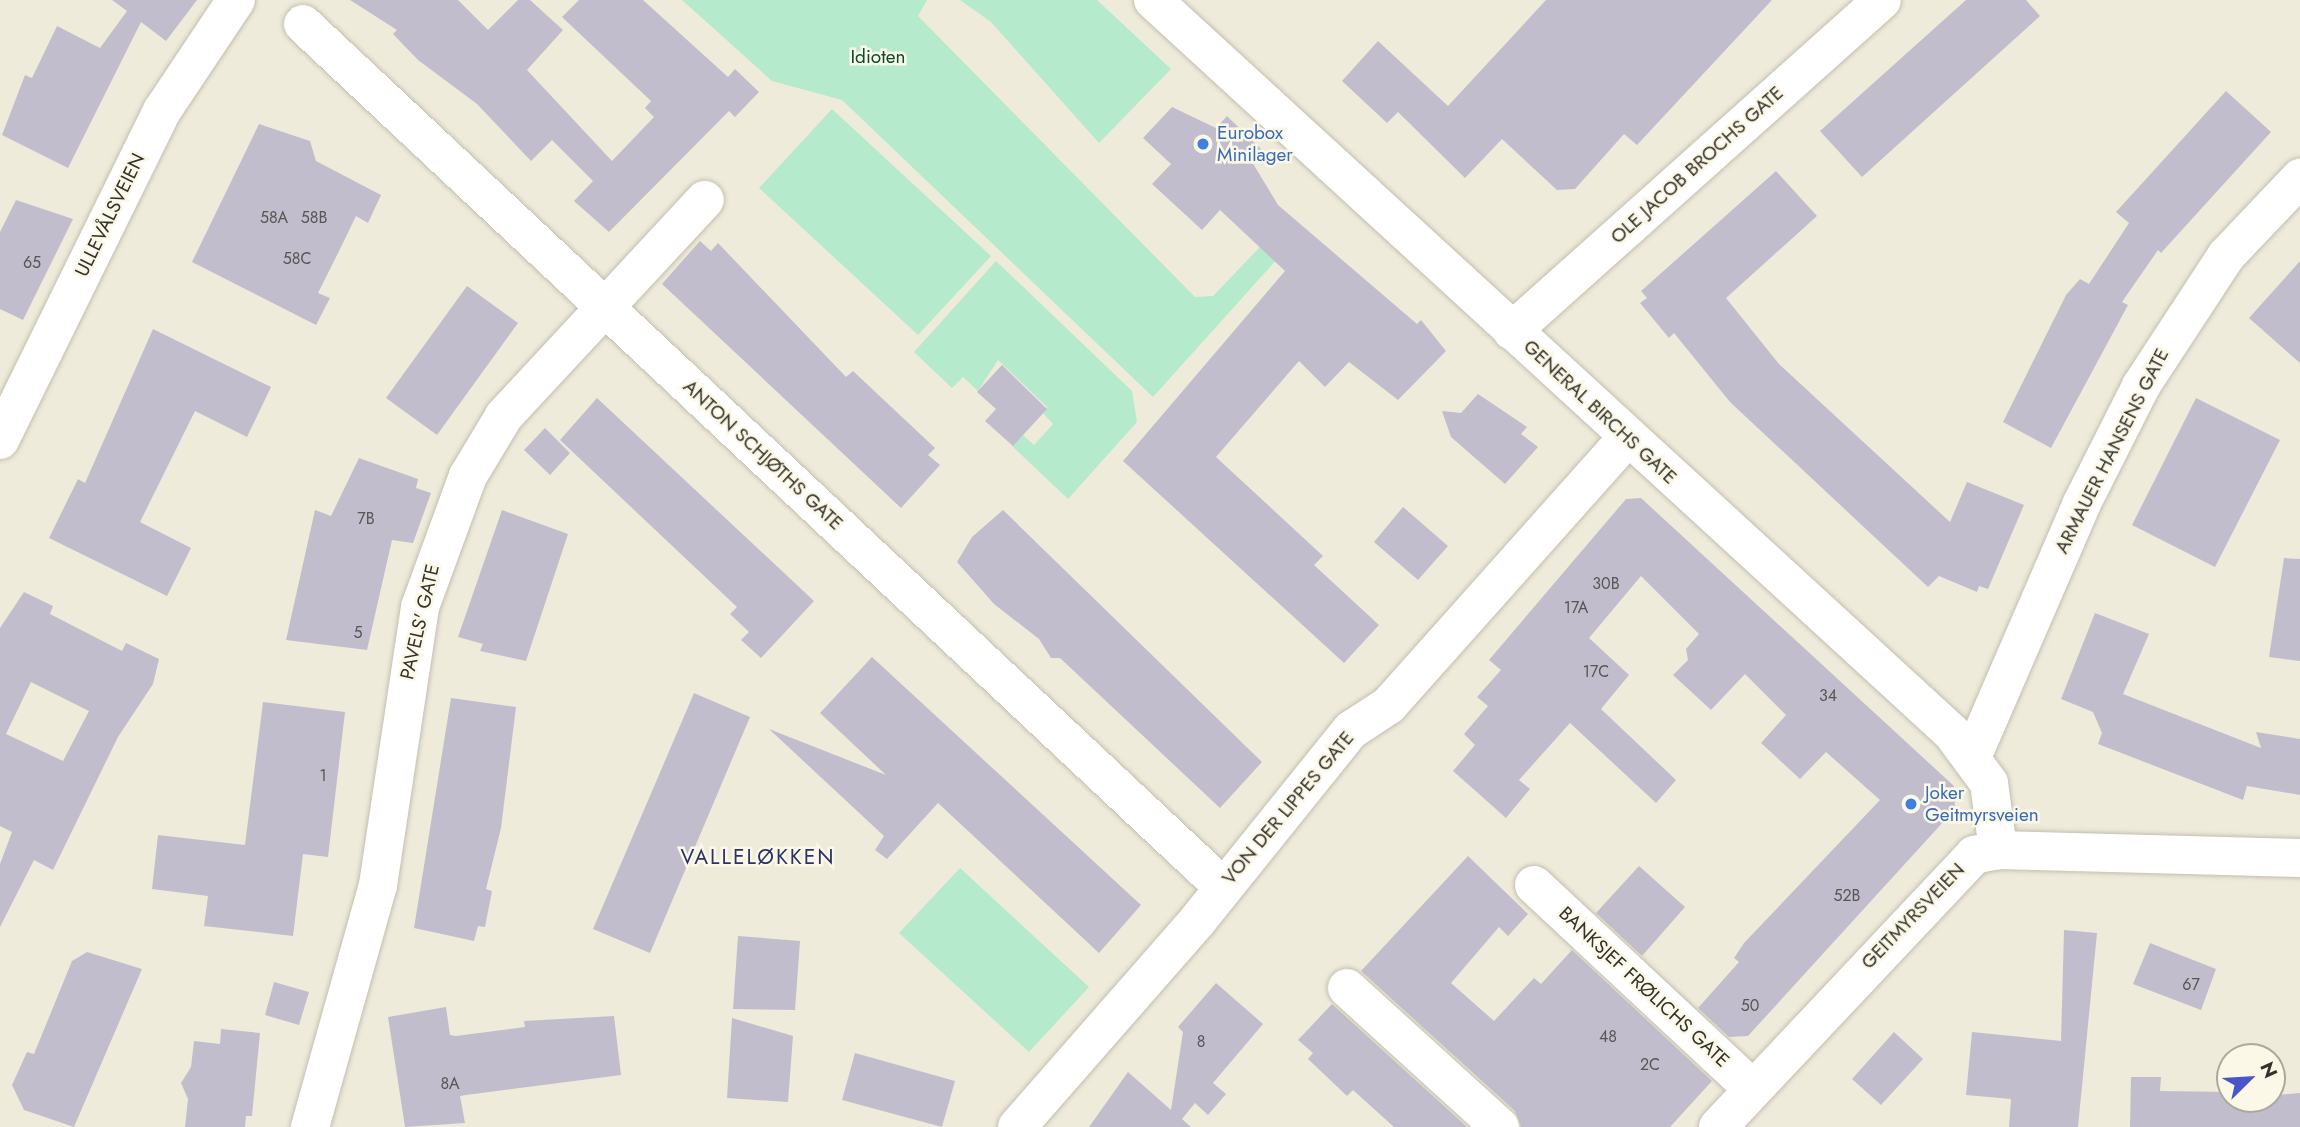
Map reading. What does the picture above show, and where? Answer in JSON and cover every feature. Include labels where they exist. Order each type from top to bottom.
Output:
[{"type":"street","name":"ULLEVÅLSVEIEN","points":[[0,440],[162,111],[236,0]]},
{"type":"street","name":"GENERAL BIRCHS GATE","points":[[1153,0],[1973,755],[1992,793],[1998,850]]},
{"type":"street","name":"OLE JACOB BROCHS GATE","points":[[1513,331],[1882,0]]},
{"type":"street","name":"ANTON SCHJØTHS GATE","points":[[303,24],[1222,886]]},
{"type":"street","name":"ARMAUER HANSENS GATE","points":[[1973,755],[2082,503],[2141,386],[2226,256],[2300,178]]},
{"type":"street","name":"PAVELS' GATE","points":[[310,1127],[378,885],[401,761],[407,671],[437,551],[468,476],[504,416],[603,305],[705,200]]},
{"type":"street","name":"VON DER LIPPES GATE","points":[[1017,1127],[1222,886],[1350,730],[1389,705],[1627,438]]},
{"type":"street","name":"GEITMYRSVEIEN","points":[[1718,1127],[1952,872],[1974,855],[1998,850],[2300,858]]},
{"type":"street","name":"BANKSJEF FRØLICHS GATE","points":[[1534,886],[1753,1088]]},
{"type":"street","points":[[1347,988],[1500,1127]]},
{"type":"green space","name":"Idioten","points":[[682,0],[927,0],[918,16],[1195,297],[1213,296],[1260,247],[1278,258],[1153,397],[842,100],[772,81]]},
{"type":"green space","points":[[960,0],[1097,0],[1171,69],[1099,143],[991,22]]},
{"type":"green space","points":[[832,109],[991,256],[918,335],[759,188]]},
{"type":"green space","points":[[996,261],[1132,391],[1137,422],[1068,499],[1012,446],[1023,435],[1034,445],[1053,424],[1043,413],[1047,407],[998,360],[978,391],[963,377],[952,388],[914,352]]},
{"type":"green space","points":[[960,868],[1089,987],[1029,1052],[899,933]]},
{"type":"building","points":[[112,0],[197,0],[166,41],[141,22],[68,168],[2,135],[25,75],[32,78],[57,26],[100,48],[127,11]]},
{"type":"building","points":[[350,0],[458,0],[488,30],[518,0],[530,0],[563,30],[527,70],[612,161],[654,117],[645,108],[651,101],[562,17],[579,0],[643,0],[728,77],[735,69],[759,92],[735,117],[729,111],[609,232],[574,201],[593,181],[552,140],[531,161],[477,104],[418,60],[393,34],[397,30]]},
{"type":"building","points":[[1546,0],[1772,0],[1637,145],[1624,134],[1575,189],[1557,190],[1502,139],[1465,178],[1398,112],[1387,123],[1342,81],[1378,41],[1448,106]]},
{"type":"building","points":[[1966,0],[2026,0],[2040,16],[1862,177],[1820,131]]},
{"type":"building","points":[[2226,91],[2271,132],[2161,253],[2158,250],[2122,302],[2128,305],[2051,448],[2003,422],[2066,295],[2080,279],[2089,284],[2129,223],[2116,212]]},
{"type":"building","points":[[1172,107],[1216,128],[1227,116],[1262,150],[1252,162],[1278,205],[1417,324],[1421,320],[1446,351],[1398,400],[1349,362],[1325,387],[1299,361],[1216,457],[1323,556],[1314,565],[1379,625],[1344,663],[1123,461],[1285,271],[1220,210],[1202,230],[1152,184],[1171,164],[1143,138]]},
{"type":"building","points":[[259,124],[310,141],[316,161],[381,195],[368,223],[356,216],[318,293],[330,298],[316,325],[192,262]]},
{"type":"building","points":[[1776,171],[1817,216],[1726,298],[1779,364],[1950,522],[1967,482],[2024,505],[1988,589],[1979,586],[1977,592],[1939,576],[1928,587],[1730,402],[1674,333],[1669,338],[1640,303],[1647,298],[1641,291]]},
{"type":"building","points":[[16,200],[73,219],[23,320],[0,309],[0,232]]},
{"type":"building","points":[[700,241],[711,251],[718,243],[846,377],[853,371],[935,448],[928,455],[940,465],[901,508],[662,284]]},
{"type":"building","points":[[2300,261],[2300,363],[2249,318]]},
{"type":"building","points":[[467,286],[518,323],[437,435],[386,398]]},
{"type":"building","points":[[153,329],[271,387],[247,437],[195,411],[140,522],[191,548],[167,596],[49,538],[78,479],[85,483]]},
{"type":"building","points":[[1002,365],[1047,409],[1013,446],[985,421],[996,409],[977,392]]},
{"type":"building","points":[[1478,394],[1527,427],[1521,434],[1538,447],[1505,484],[1451,437],[1442,411],[1461,413]]},
{"type":"building","points":[[597,398],[814,601],[761,658],[741,640],[749,632],[730,614],[737,607],[560,440]]},
{"type":"building","points":[[2196,398],[2280,440],[2215,567],[2132,525]]},
{"type":"building","points":[[545,428],[570,453],[550,475],[524,450]]},
{"type":"building","points":[[359,458],[418,479],[416,488],[431,493],[413,543],[392,540],[367,650],[286,640],[315,510],[331,516]]},
{"type":"building","points":[[1641,498],[1954,786],[1955,809],[1748,1036],[1729,1037],[1698,1008],[1739,962],[1734,958],[1744,943],[1880,800],[1826,752],[1800,779],[1761,743],[1786,715],[1745,674],[1711,710],[1673,675],[1688,660],[1686,649],[1699,634],[1641,576],[1589,638],[1629,675],[1601,709],[1676,780],[1656,803],[1570,723],[1519,780],[1530,789],[1506,818],[1453,771],[1475,745],[1464,734],[1488,706],[1477,697],[1501,670],[1489,660],[1626,499]]},
{"type":"building","points":[[1403,507],[1448,546],[1418,580],[1374,542]]},
{"type":"building","points":[[502,510],[568,534],[526,661],[480,651],[483,644],[458,637]]},
{"type":"building","points":[[1003,510],[1262,762],[1220,808],[1060,658],[1051,658],[1039,639],[994,604],[957,562],[972,537]]},
{"type":"building","points":[[2284,558],[2300,559],[2300,661],[2269,657]]},
{"type":"building","points":[[24,592],[53,606],[50,614],[122,651],[126,643],[159,659],[153,684],[118,737],[53,870],[34,860],[0,927],[0,864],[12,832],[0,826],[0,628]],"holes":[[[31,682],[89,711],[63,761],[6,734]]]},
{"type":"building","points":[[2095,613],[2149,634],[2123,694],[2261,748],[2256,732],[2300,739],[2300,795],[2247,786],[2243,800],[2098,744],[2102,733],[2093,712],[2061,699]]},
{"type":"building","points":[[872,657],[1141,905],[1099,953],[938,803],[887,859],[875,850],[884,836],[769,729],[886,775],[820,713]]},
{"type":"building","points":[[694,693],[750,717],[650,953],[593,929]]},
{"type":"building","points":[[451,698],[516,707],[501,828],[486,889],[492,891],[485,927],[478,926],[474,941],[414,928]]},
{"type":"building","points":[[263,702],[345,712],[328,857],[303,854],[293,936],[204,926],[208,896],[152,889],[158,835],[245,845]]},
{"type":"building","points":[[1468,856],[1528,914],[1508,936],[1499,927],[1451,983],[1494,1021],[1534,978],[1541,984],[1572,950],[1712,1081],[1670,1127],[1521,1127],[1515,1111],[1361,971]]},
{"type":"building","points":[[1639,866],[1685,907],[1642,956],[1596,913]]},
{"type":"building","points":[[2064,930],[2097,933],[2078,1127],[2009,1127],[2011,1099],[1966,1095],[1972,1032],[2061,1041]]},
{"type":"building","points":[[738,936],[800,941],[795,1010],[733,1009]]},
{"type":"building","points":[[2150,943],[2216,969],[2201,1010],[2133,984]]},
{"type":"building","points":[[87,952],[142,969],[74,1127],[24,1110],[12,1085],[27,1052],[34,1054],[72,961]]},
{"type":"building","points":[[274,982],[309,992],[299,1025],[265,1015]]},
{"type":"building","points":[[1216,983],[1263,1024],[1213,1083],[1226,1094],[1208,1115],[1195,1103],[1182,1119],[1191,1127],[1089,1127],[1128,1072],[1171,1110],[1183,1032],[1178,1027]]},
{"type":"building","points":[[1332,1004],[1467,1127],[1394,1127],[1353,1090],[1347,1096],[1308,1059],[1313,1053],[1298,1040]]},
{"type":"building","points":[[446,1007],[450,1035],[456,1036],[525,1027],[524,1021],[614,1016],[621,1075],[460,1096],[465,1123],[405,1127],[388,1017]]},
{"type":"building","points":[[732,1018],[793,1036],[788,1102],[727,1098]]},
{"type":"building","points":[[221,1029],[260,1033],[252,1116],[246,1116],[245,1127],[185,1127],[188,1099],[181,1083],[191,1067],[194,1041],[220,1044]]},
{"type":"building","points":[[1894,1032],[1923,1059],[1881,1105],[1852,1079]]},
{"type":"building","points":[[855,1053],[955,1081],[942,1127],[842,1100]]},
{"type":"building","points":[[2131,1077],[2161,1077],[2160,1091],[2216,1092],[2216,1113],[2286,1113],[2286,1094],[2300,1093],[2300,1127],[2130,1127]]},
{"type":"place","name":"Eurobox Minilager","points":[[1203,144]]},
{"type":"place","name":"Joker Geitmyrsveien","points":[[1911,804]]},
{"type":"district","name":"VALLELØKKEN","points":[[758,857]]}]
